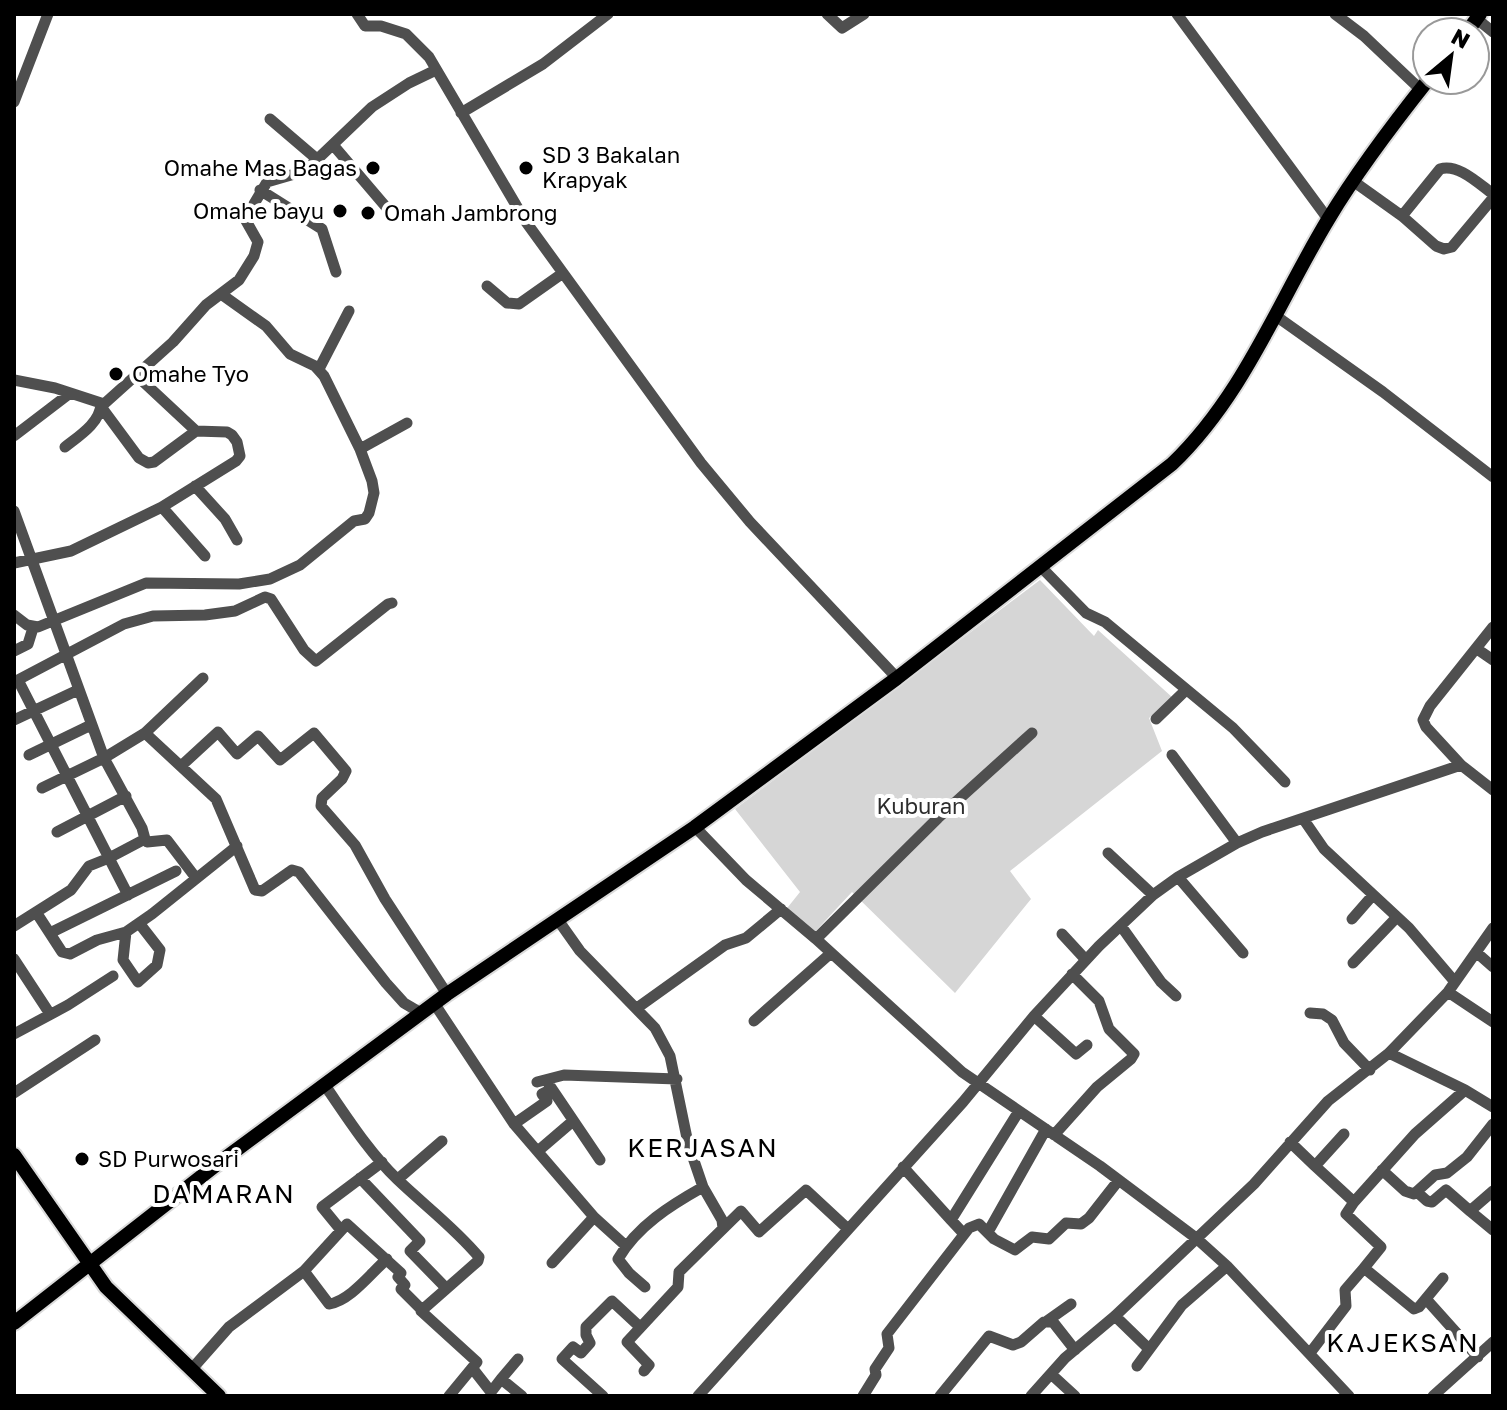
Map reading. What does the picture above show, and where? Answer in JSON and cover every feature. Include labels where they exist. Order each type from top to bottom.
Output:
[{"type":"main road","points":[[14,1323],[88,1263],[434,1003],[695,827],[897,678],[1185,451],[1255,356],[1328,219],[1417,96]]},
{"type":"main road","points":[[14,1155],[88,1263],[116,1298],[219,1396]]},
{"type":"street","points":[[14,102],[48,14]]},
{"type":"street","points":[[357,14],[365,26],[393,29],[414,40],[436,70],[502,185],[701,463],[750,522],[897,678]]},
{"type":"street","points":[[461,113],[543,64],[608,14]]},
{"type":"street","points":[[827,14],[842,28],[864,14]]},
{"type":"street","points":[[1177,14],[1328,219]]},
{"type":"street","points":[[1335,14],[1411,74]]},
{"type":"street","points":[[65,447],[87,429],[102,406],[173,342],[206,305],[239,280],[257,248],[258,242],[245,219],[260,190],[273,179],[299,174],[334,146],[372,107],[436,70]]},
{"type":"street","points":[[270,119],[318,160]]},
{"type":"street","points":[[334,146],[386,207]]},
{"type":"street","points":[[1353,181],[1402,216],[1436,246],[1446,249],[1452,247],[1493,196],[1458,170],[1447,167],[1440,169],[1402,216]]},
{"type":"street","points":[[260,190],[322,229],[336,272]]},
{"type":"street","points":[[487,286],[507,303],[519,304],[563,273]]},
{"type":"street","points":[[14,651],[28,644],[33,628],[146,583],[239,584],[270,579],[300,565],[354,521],[365,519],[369,513],[374,493],[360,449],[319,369],[290,354],[266,326],[221,294]]},
{"type":"street","points":[[319,369],[349,311]]},
{"type":"street","points":[[1276,316],[1383,392],[1493,477]]},
{"type":"street","points":[[136,375],[196,431]]},
{"type":"street","points":[[14,380],[55,388],[102,406],[139,458],[148,463],[154,462],[196,431],[227,432],[240,450],[236,461],[162,507],[71,551],[14,563]]},
{"type":"street","points":[[14,436],[69,394]]},
{"type":"street","points":[[360,449],[407,423]]},
{"type":"street","points":[[195,486],[225,519],[237,540]]},
{"type":"street","points":[[162,507],[205,556]]},
{"type":"street","points":[[14,511],[104,758],[147,842],[167,840],[196,878]]},
{"type":"street","points":[[1041,567],[1086,613],[1105,622],[1233,728],[1285,782]]},
{"type":"street","points":[[128,895],[68,775],[16,681],[124,624],[153,616],[235,611],[265,597],[271,599],[311,660],[316,661],[392,603]]},
{"type":"street","points":[[14,615],[33,628]]},
{"type":"street","points":[[1493,627],[1430,706],[1423,720],[1461,765],[1493,790]]},
{"type":"street","points":[[1477,649],[1493,660]]},
{"type":"street","points":[[42,788],[104,758],[145,733],[203,678]]},
{"type":"street","points":[[14,720],[78,690]]},
{"type":"street","points":[[1156,719],[1186,690]]},
{"type":"street","points":[[29,755],[91,725]]},
{"type":"street","points":[[181,766],[218,732],[237,754],[258,736],[280,760],[314,733],[346,771],[322,798],[321,806],[355,845],[385,899],[447,994]]},
{"type":"street","points":[[145,733],[216,799],[244,868],[257,891],[262,891],[292,870],[299,872],[386,983],[404,1003],[421,1013]]},
{"type":"street","points":[[816,939],[938,818],[1032,733]]},
{"type":"street","points":[[1172,755],[1237,843]]},
{"type":"street","points":[[698,1396],[1072,974],[1153,895],[1237,843],[1461,765]]},
{"type":"street","points":[[57,832],[126,796]]},
{"type":"street","points":[[1304,820],[1324,849],[1397,917],[1452,987],[1493,1022]]},
{"type":"street","points":[[695,827],[746,880],[978,1083],[1196,1238],[1227,1266],[1349,1396]]},
{"type":"street","points":[[14,926],[71,890],[89,866],[145,839]]},
{"type":"street","points":[[36,912],[66,955],[97,940],[126,932],[237,846]]},
{"type":"street","points":[[1108,853],[1153,895]]},
{"type":"street","points":[[50,933],[176,871]]},
{"type":"street","points":[[1178,877],[1243,953]]},
{"type":"street","points":[[1352,919],[1373,895]]},
{"type":"street","points":[[637,1008],[725,945],[746,938],[781,909]]},
{"type":"street","points":[[1353,963],[1397,917]]},
{"type":"street","points":[[558,920],[580,951],[655,1028],[670,1056],[677,1079],[688,1143],[703,1187],[722,1220],[723,1228]]},
{"type":"street","points":[[126,932],[123,960],[138,982],[157,965],[160,950],[139,923]]},
{"type":"street","points":[[1121,926],[1161,982],[1176,996]]},
{"type":"street","points":[[1031,1396],[1075,1350],[1254,1184],[1328,1101],[1389,1053],[1452,987],[1493,928]]},
{"type":"street","points":[[1062,934],[1086,960]]},
{"type":"street","points":[[1476,952],[1493,967]]},
{"type":"street","points":[[754,1021],[831,953]]},
{"type":"street","points":[[14,959],[50,1014]]},
{"type":"street","points":[[988,1232],[1050,1132],[1134,1054],[1109,1029],[1099,1001],[1072,974]]},
{"type":"street","points":[[14,1034],[113,976]]},
{"type":"street","points":[[434,1003],[514,1124],[594,1217],[626,1246]]},
{"type":"street","points":[[1310,1013],[1323,1014],[1332,1020],[1344,1043],[1370,1070]]},
{"type":"street","points":[[1034,1016],[1076,1054],[1087,1045]]},
{"type":"street","points":[[14,1093],[95,1040]]},
{"type":"street","points":[[1389,1053],[1493,1107]]},
{"type":"street","points":[[514,1124],[547,1101],[542,1094],[545,1084],[564,1075],[677,1079]]},
{"type":"street","points":[[324,1084],[382,1162],[479,1257],[422,1310]]},
{"type":"street","points":[[545,1084],[600,1160]]},
{"type":"street","points":[[1310,1353],[1346,1306],[1345,1290],[1381,1247],[1346,1214],[1415,1134],[1465,1090]]},
{"type":"street","points":[[951,1220],[1019,1111]]},
{"type":"street","points":[[538,1151],[573,1121]]},
{"type":"street","points":[[1382,1170],[1409,1194],[1417,1192],[1435,1175],[1447,1173],[1467,1157],[1493,1124]]},
{"type":"street","points":[[1315,1166],[1344,1134]]},
{"type":"street","points":[[398,1179],[442,1141]]},
{"type":"street","points":[[1290,1142],[1354,1202]]},
{"type":"street","points":[[340,1229],[322,1207],[382,1162]]},
{"type":"street","points":[[903,1167],[964,1234]]},
{"type":"street","points":[[360,1178],[420,1241],[410,1251],[446,1288]]},
{"type":"street","points":[[863,1396],[889,1348],[887,1334],[964,1234],[976,1224],[1012,1250],[1032,1237],[1049,1239],[1066,1223],[1081,1224],[1089,1218],[1118,1181]]},
{"type":"street","points":[[645,1287],[618,1259],[626,1246],[661,1212],[703,1187]]},
{"type":"street","points":[[644,1371],[649,1365],[627,1342],[678,1287],[679,1272],[741,1211],[759,1232],[806,1190],[848,1229]]},
{"type":"street","points":[[1417,1192],[1432,1202],[1446,1190],[1493,1230]]},
{"type":"street","points":[[1470,1211],[1493,1191]]},
{"type":"street","points":[[552,1263],[594,1217]]},
{"type":"street","points":[[191,1370],[229,1327],[304,1271],[347,1224],[401,1273],[398,1277],[405,1285],[401,1289],[477,1362],[449,1396]]},
{"type":"street","points":[[304,1271],[333,1305],[387,1259]]},
{"type":"street","points":[[1137,1366],[1182,1305],[1227,1266]]},
{"type":"street","points":[[1364,1268],[1414,1309],[1443,1278]]},
{"type":"street","points":[[1426,1299],[1478,1357]]},
{"type":"street","points":[[603,1396],[558,1355],[573,1347],[581,1353],[590,1343],[586,1327],[612,1301],[640,1327]]},
{"type":"street","points":[[940,1396],[989,1336],[1013,1345],[1021,1342],[1071,1304]]},
{"type":"street","points":[[1115,1316],[1149,1349]]},
{"type":"street","points":[[1047,1321],[1059,1326],[1075,1350]]},
{"type":"street","points":[[1433,1396],[1493,1342]]},
{"type":"street","points":[[473,1369],[491,1392],[518,1359]]},
{"type":"street","points":[[1051,1374],[1075,1396]]},
{"type":"street","points":[[501,1379],[522,1396]]},
{"type":"green space","name":"Kuburan","points":[[1040,580],[1094,636],[1098,630],[1173,698],[1149,718],[1162,751],[1010,871],[1031,899],[955,993],[852,892],[812,935],[784,912],[800,892],[735,809]]},
{"type":"place","name":"Omahe Mas Bagas","points":[[373,168]]},
{"type":"place","name":"SD 3 Bakalan Krapyak","points":[[526,168]]},
{"type":"place","name":"Omahe bayu","points":[[340,211]]},
{"type":"place","name":"Omah Jambrong","points":[[368,213]]},
{"type":"place","name":"Omahe Tyo","points":[[116,374]]},
{"type":"place","name":"SD Purwosari","points":[[82,1159]]},
{"type":"district","name":"KERJASAN","points":[[703,1148]]},
{"type":"district","name":"DAMARAN","points":[[224,1194]]},
{"type":"district","name":"KAJEKSAN","points":[[1403,1343]]}]
